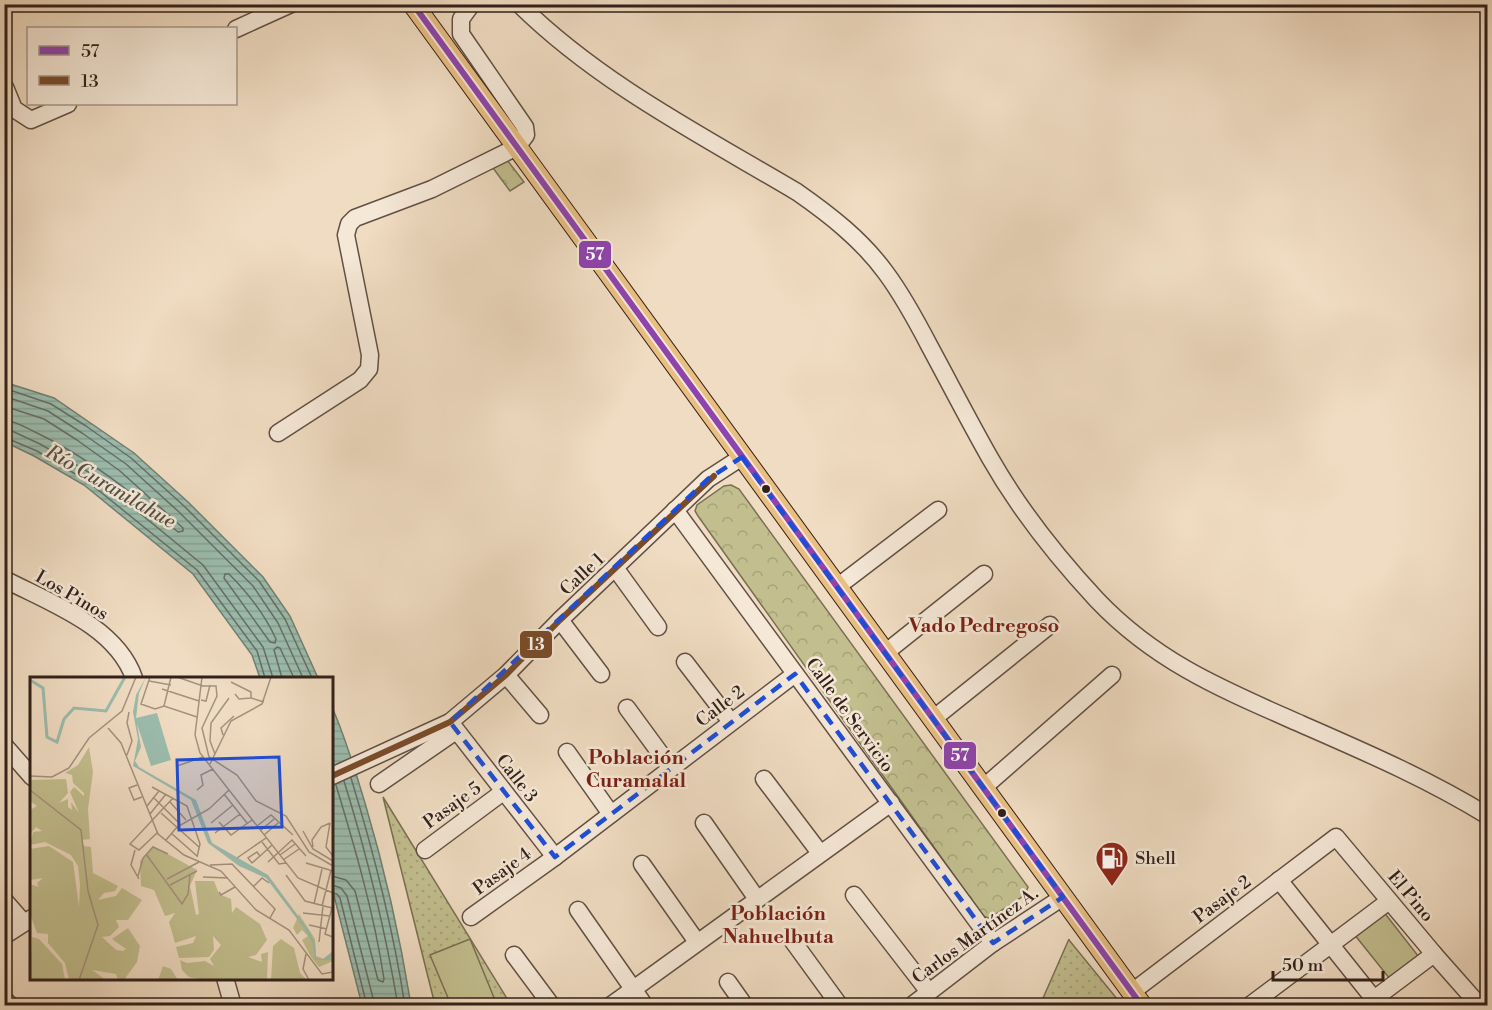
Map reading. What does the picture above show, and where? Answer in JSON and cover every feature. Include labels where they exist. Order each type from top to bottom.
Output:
[{"type":"main road","points":[[413,4],[1137,999]]},
{"type":"street","points":[[237,29],[291,4]]},
{"type":"street","points":[[278,434],[360,380],[369,369],[370,355],[346,235],[349,224],[355,218],[432,189],[517,147],[526,135],[525,127],[461,34],[461,20],[472,4]]},
{"type":"street","points":[[519,4],[559,41],[610,79],[797,192],[823,210],[865,248],[886,272],[914,316],[990,458],[1024,510],[1096,599],[1127,628],[1162,656],[1202,680],[1405,770],[1447,791],[1488,816]]},
{"type":"street","points":[[5,87],[14,109],[31,120],[66,105]]},
{"type":"street","name":"Calle 1","points":[[453,727],[560,620],[708,479],[742,457]]},
{"type":"street","name":"Calle de Servicio","points":[[675,510],[993,943]]},
{"type":"street","points":[[837,587],[938,510]]},
{"type":"street","points":[[616,569],[658,627]]},
{"type":"street","points":[[885,653],[984,574]]},
{"type":"street","name":"Los Pinos","points":[[4,579],[75,616],[108,638],[130,665],[134,677]]},
{"type":"street","points":[[560,620],[601,674]]},
{"type":"street","points":[[933,719],[1050,625]]},
{"type":"street","points":[[685,662],[731,722]]},
{"type":"street","name":"Calle 2","points":[[555,857],[795,674]]},
{"type":"street","points":[[506,675],[540,715]]},
{"type":"street","points":[[983,788],[1112,675]]},
{"type":"street","points":[[627,708],[671,768]]},
{"type":"street","points":[[333,776],[453,727]]},
{"type":"street","points":[[379,784],[453,727]]},
{"type":"street","name":"Calle 3","points":[[453,727],[555,857]]},
{"type":"street","points":[[4,745],[30,775]]},
{"type":"street","points":[[567,752],[611,814]]},
{"type":"street","points":[[765,779],[820,854]]},
{"type":"street","name":"Pasaje 5","points":[[425,850],[503,792]]},
{"type":"street","points":[[610,1005],[891,803]]},
{"type":"street","points":[[704,823],[757,899]]},
{"type":"street","name":"Pasaje 2","points":[[1137,999],[1279,880],[1336,837]]},
{"type":"street","name":"El Pino","points":[[1336,837],[1480,1005]]},
{"type":"street","name":"Pasaje 4","points":[[471,917],[555,857]]},
{"type":"street","points":[[642,864],[697,942]]},
{"type":"street","points":[[1279,880],[1375,1002],[1434,954]]},
{"type":"street","points":[[854,895],[929,992]]},
{"type":"street","name":"Carlos Martínez A.","points":[[911,1005],[993,943],[1063,897]]},
{"type":"street","points":[[4,900],[28,921],[4,936]]},
{"type":"street","points":[[1249,1005],[1389,901]]},
{"type":"street","points":[[578,910],[645,1005]]},
{"type":"street","points":[[792,940],[840,1005]]},
{"type":"street","points":[[514,955],[552,1005]]},
{"type":"street","points":[[226,980],[232,1005]]},
{"type":"street","points":[[728,981],[745,1005]]},
{"type":"street","points":[[4,999],[11,1005]]},
{"type":"highlighted area","points":[[742,457],[1063,897],[993,943],[795,674],[555,857],[450,722],[708,479]]},
{"type":"green space","points":[[507,160],[524,182],[510,191],[493,168]]},
{"type":"green space","points":[[731,485],[739,489],[1028,887],[1025,895],[993,916],[988,918],[983,916],[695,511],[697,505],[724,486]]},
{"type":"green space","points":[[383,797],[511,1005],[435,1005]]},
{"type":"green space","points":[[1383,911],[1419,957],[1390,979],[1354,934]]},
{"type":"green space","points":[[470,939],[497,1005],[451,1005],[430,955]]},
{"type":"green space","points":[[1069,940],[1122,1005],[1040,1005]]},
{"type":"water","name":"Río Curanilahue","points":[[4,382],[54,398],[134,453],[188,502],[263,577],[290,616],[318,677],[260,677],[252,655],[193,574],[84,485],[5,442]]},
{"type":"water","points":[[333,709],[354,767],[379,853],[397,929],[411,1005],[362,1005],[333,892]]},
{"type":"transit line","name":"57","points":[[413,4],[1142,1006]]},
{"type":"transit line","name":"13","points":[[333,776],[450,722],[506,675],[560,620],[714,476]]},
{"type":"place","name":"Shell","points":[[1112,887]]},
{"type":"district","name":"Vado Pedregoso","points":[[984,625]]},
{"type":"district","name":"Población Curamalal","points":[[636,768]]},
{"type":"district","name":"Población Nahuelbuta","points":[[778,924]]}]
